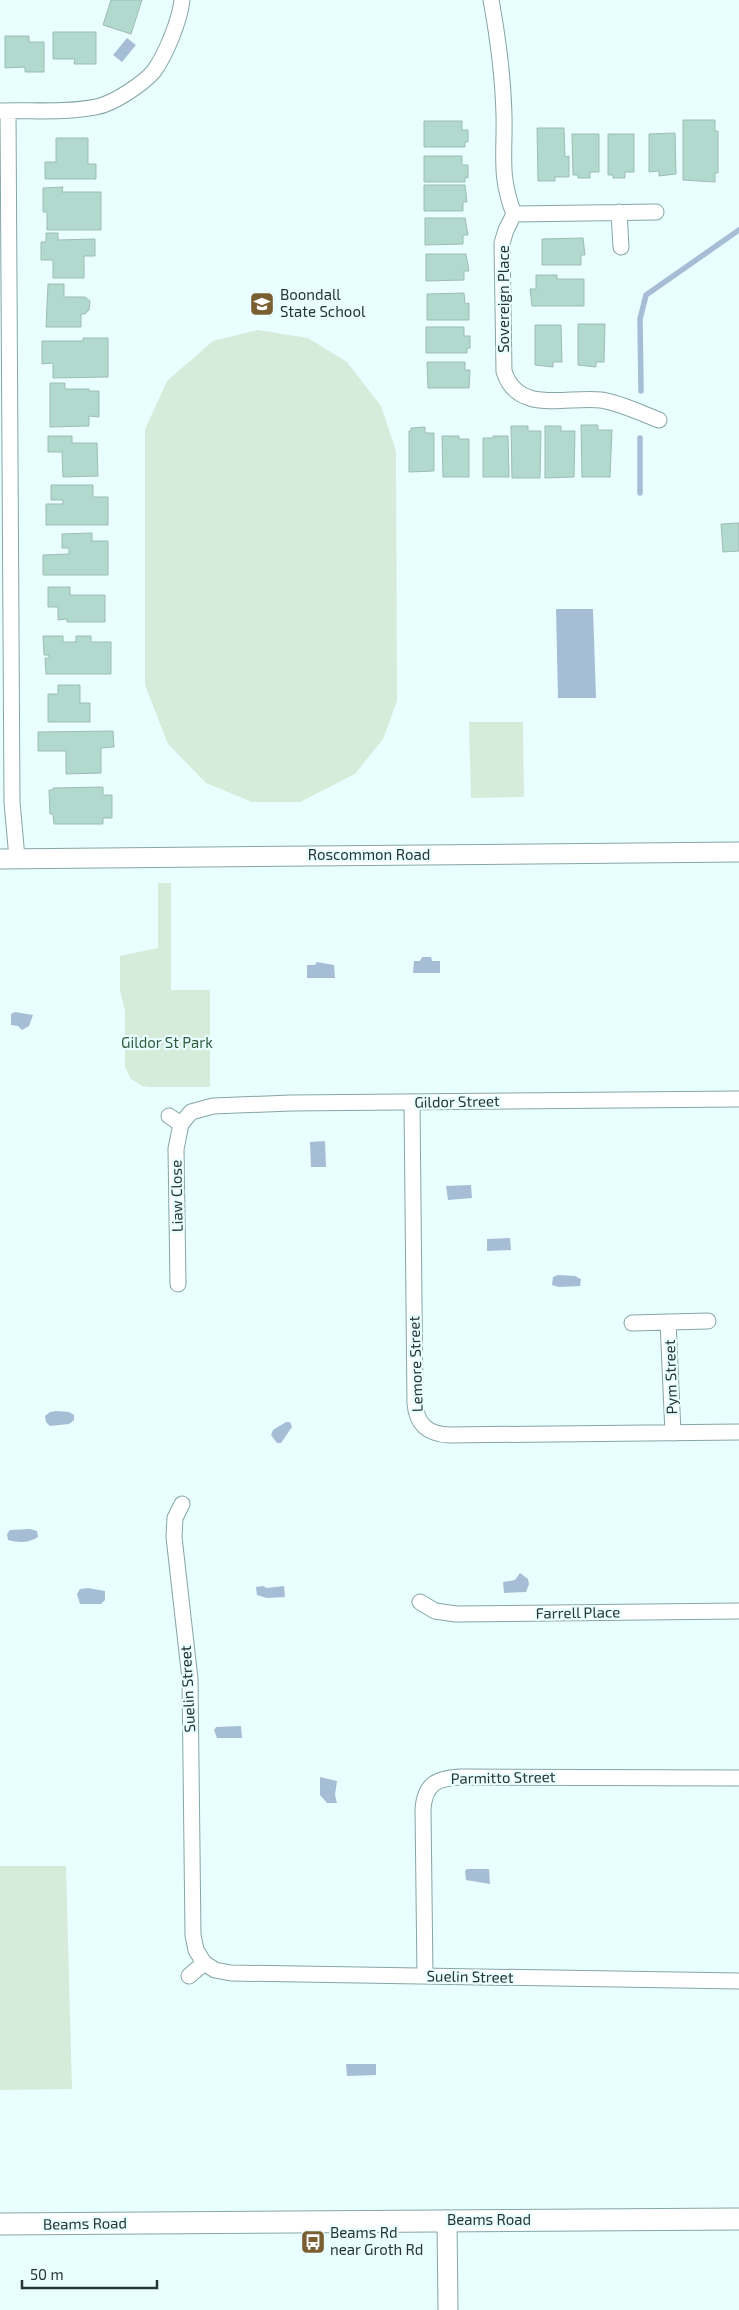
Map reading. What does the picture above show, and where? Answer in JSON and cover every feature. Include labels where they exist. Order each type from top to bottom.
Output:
[{"type":"main road","name":"Beams Road","points":[[0,2224],[739,2219]]},
{"type":"street","points":[[8,858],[12,802],[4,111],[97,107],[126,94],[154,71],[181,13],[182,0]]},
{"type":"street","points":[[491,0],[500,44],[504,114],[503,180],[514,214],[656,212]]},
{"type":"street","points":[[619,212],[621,247]]},
{"type":"street","name":"Sovereign Place","points":[[514,214],[502,243],[504,371],[512,389],[536,400],[600,400],[615,403],[659,420]]},
{"type":"street","name":"Roscommon Road","points":[[8,858],[739,852]]},
{"type":"street","name":"Gildor Street","points":[[175,1120],[207,1106],[291,1103],[739,1099]]},
{"type":"street","name":"Lemore Street","points":[[412,1103],[415,1404],[420,1422],[435,1434],[449,1435],[739,1432]]},
{"type":"street","name":"Liaw Close","points":[[175,1120],[178,1284]]},
{"type":"street","name":"Pym Street","points":[[632,1323],[708,1321]]},
{"type":"street","name":"Pym Street","points":[[668,1322],[673,1433]]},
{"type":"street","name":"Suelin Street","points":[[182,1504],[175,1518],[174,1537],[190,1679],[193,1935],[196,1950],[204,1963],[215,1970],[232,1973],[739,1981]]},
{"type":"street","name":"Farrell Place","points":[[420,1602],[435,1611],[456,1614],[739,1611]]},
{"type":"street","name":"Parmitto Street","points":[[425,1976],[423,1809],[426,1793],[438,1781],[462,1777],[739,1778]]},
{"type":"street","points":[[189,1976],[204,1963]]},
{"type":"street","points":[[447,2220],[448,2310]]},
{"type":"green space","points":[[258,330],[308,338],[347,362],[381,406],[396,451],[397,701],[383,739],[355,774],[300,802],[252,802],[206,783],[168,744],[145,685],[145,429],[167,381],[213,341]]},
{"type":"green space","points":[[469,722],[523,722],[524,797],[471,798]]},
{"type":"green space","name":"Gildor St Park","points":[[158,883],[171,883],[171,990],[210,990],[210,1087],[142,1086],[131,1079],[125,1067],[125,1011],[120,990],[120,956],[158,948]]},
{"type":"green space","points":[[0,1866],[66,1866],[72,2089],[0,2090]]},
{"type":"water","points":[[127,38],[136,45],[122,62],[113,55]]},
{"type":"water","points":[[556,609],[593,609],[596,698],[558,698]]},
{"type":"water","points":[[422,957],[431,957],[432,961],[440,961],[440,973],[413,973],[414,961],[420,961]]},
{"type":"water","points":[[317,962],[334,965],[335,978],[307,978],[307,965],[315,965]]},
{"type":"water","points":[[15,1012],[33,1015],[29,1026],[22,1030],[18,1026],[11,1025],[11,1014]]},
{"type":"water","points":[[325,1141],[326,1167],[311,1167],[310,1142]]},
{"type":"water","points":[[471,1185],[472,1198],[448,1200],[446,1186]]},
{"type":"water","points":[[510,1238],[511,1250],[487,1251],[487,1239]]},
{"type":"water","points":[[558,1275],[575,1276],[581,1279],[580,1286],[559,1287],[552,1285],[553,1277]]},
{"type":"water","points":[[50,1412],[69,1412],[74,1415],[74,1420],[69,1424],[50,1426],[46,1422],[45,1416]]},
{"type":"water","points":[[286,1422],[290,1422],[292,1427],[281,1443],[277,1443],[271,1435],[273,1430]]},
{"type":"water","points":[[30,1529],[37,1531],[38,1537],[24,1542],[8,1540],[7,1534],[10,1530]]},
{"type":"water","points":[[520,1573],[528,1579],[529,1584],[526,1592],[504,1593],[503,1582],[515,1580]]},
{"type":"water","points":[[263,1586],[267,1588],[284,1586],[285,1597],[267,1598],[257,1595],[256,1587]]},
{"type":"water","points":[[88,1588],[105,1591],[105,1600],[101,1604],[80,1604],[77,1594],[80,1589]]},
{"type":"water","points":[[241,1726],[242,1738],[217,1738],[214,1730],[216,1727]]},
{"type":"water","points":[[320,1777],[337,1781],[335,1795],[337,1803],[327,1803],[320,1795]]},
{"type":"water","points":[[467,1869],[489,1869],[490,1884],[466,1880],[465,1871]]},
{"type":"water","points":[[346,2064],[376,2064],[376,2075],[347,2076]]},
{"type":"building","points":[[111,0],[142,0],[131,34],[103,25]]},
{"type":"building","points":[[53,32],[96,32],[96,64],[74,64],[75,59],[53,59]]},
{"type":"building","points":[[5,36],[29,36],[29,42],[44,42],[44,72],[25,72],[25,67],[5,68]]},
{"type":"building","points":[[683,120],[715,120],[715,131],[718,131],[718,173],[715,173],[715,182],[683,180]]},
{"type":"building","points":[[424,121],[462,121],[462,130],[468,130],[468,142],[465,142],[465,147],[424,147]]},
{"type":"building","points":[[537,128],[564,128],[565,157],[569,156],[569,177],[555,177],[555,181],[538,181]]},
{"type":"building","points":[[675,133],[676,174],[659,176],[659,171],[649,172],[649,134]]},
{"type":"building","points":[[572,134],[599,134],[599,172],[590,172],[590,178],[578,178],[578,175],[573,175]]},
{"type":"building","points":[[608,134],[634,134],[634,172],[625,172],[625,178],[613,178],[613,175],[608,175]]},
{"type":"building","points":[[56,138],[88,138],[88,164],[96,164],[96,179],[45,179],[45,162],[56,162]]},
{"type":"building","points":[[424,156],[462,156],[462,165],[468,165],[468,178],[465,177],[465,182],[424,182]]},
{"type":"building","points":[[424,185],[465,185],[467,202],[463,202],[463,211],[424,211]]},
{"type":"building","points":[[63,187],[62,192],[101,192],[101,230],[47,230],[47,212],[43,212],[43,188]]},
{"type":"building","points":[[425,218],[465,218],[468,235],[463,235],[463,244],[425,245]]},
{"type":"building","points":[[46,233],[58,233],[58,240],[95,239],[95,256],[84,256],[84,278],[53,278],[53,260],[41,260],[41,242],[46,242]]},
{"type":"building","points":[[583,238],[585,255],[581,255],[581,265],[542,265],[542,239]]},
{"type":"building","points":[[426,254],[466,254],[469,271],[464,271],[464,280],[426,281]]},
{"type":"building","points":[[536,275],[557,275],[557,279],[584,279],[584,306],[532,306],[530,289],[536,289]]},
{"type":"building","points":[[48,284],[64,284],[64,297],[85,297],[90,301],[89,310],[85,314],[81,314],[81,327],[46,327]]},
{"type":"building","points":[[464,293],[465,304],[469,303],[469,320],[427,320],[427,294]]},
{"type":"building","points":[[578,324],[605,324],[604,362],[596,362],[596,367],[578,365]]},
{"type":"building","points":[[535,325],[561,325],[562,362],[553,362],[553,367],[535,365]]},
{"type":"building","points":[[426,327],[464,327],[464,336],[470,336],[470,348],[467,348],[467,353],[426,353]]},
{"type":"building","points":[[83,338],[108,338],[108,377],[53,378],[53,363],[42,364],[42,341],[83,341]]},
{"type":"building","points":[[427,362],[465,362],[465,370],[470,370],[469,388],[428,388]]},
{"type":"building","points":[[50,383],[65,383],[65,389],[99,391],[99,417],[89,416],[89,426],[50,427]]},
{"type":"building","points":[[581,425],[598,425],[598,430],[612,430],[610,477],[582,477]]},
{"type":"building","points":[[511,426],[528,426],[528,431],[541,431],[540,478],[512,478]]},
{"type":"building","points":[[545,426],[561,426],[561,431],[575,431],[574,477],[545,478]]},
{"type":"building","points":[[425,427],[425,433],[434,433],[434,471],[409,472],[409,431],[411,431],[411,428]]},
{"type":"building","points":[[48,436],[72,436],[72,443],[97,443],[98,476],[63,477],[62,452],[48,452]]},
{"type":"building","points":[[442,436],[459,436],[459,439],[469,439],[469,477],[443,477]]},
{"type":"building","points":[[493,436],[508,436],[509,477],[483,477],[483,438],[493,438]]},
{"type":"building","points":[[51,485],[93,485],[93,497],[108,497],[108,525],[46,525],[46,504],[63,504],[63,500],[51,500]]},
{"type":"building","points":[[739,523],[739,551],[723,552],[721,524]]},
{"type":"building","points":[[92,533],[92,541],[108,541],[108,575],[43,575],[43,555],[69,554],[69,548],[62,548],[62,534]]},
{"type":"building","points":[[48,587],[70,587],[70,595],[105,595],[105,622],[67,622],[67,619],[58,620],[58,607],[48,607]]},
{"type":"building","points":[[43,636],[63,636],[63,642],[76,642],[76,636],[91,636],[91,642],[111,642],[111,674],[46,674],[45,658],[49,658],[49,655],[44,655]]},
{"type":"building","points":[[58,685],[80,685],[80,703],[90,703],[90,722],[48,722],[48,694],[58,694]]},
{"type":"building","points":[[113,731],[114,747],[101,748],[101,773],[66,774],[66,751],[38,751],[38,732]]},
{"type":"building","points":[[103,787],[103,795],[112,795],[112,818],[103,818],[103,824],[54,824],[53,814],[50,814],[49,790],[53,790],[53,788]]},
{"type":"waterway","points":[[641,391],[640,319],[646,295],[739,230]]},
{"type":"waterway","points":[[640,438],[640,493]]},
{"type":"place","name":"Boondall State School","points":[[262,304]]},
{"type":"place","name":"Beams Rd near Groth Rd","points":[[313,2242]]}]
